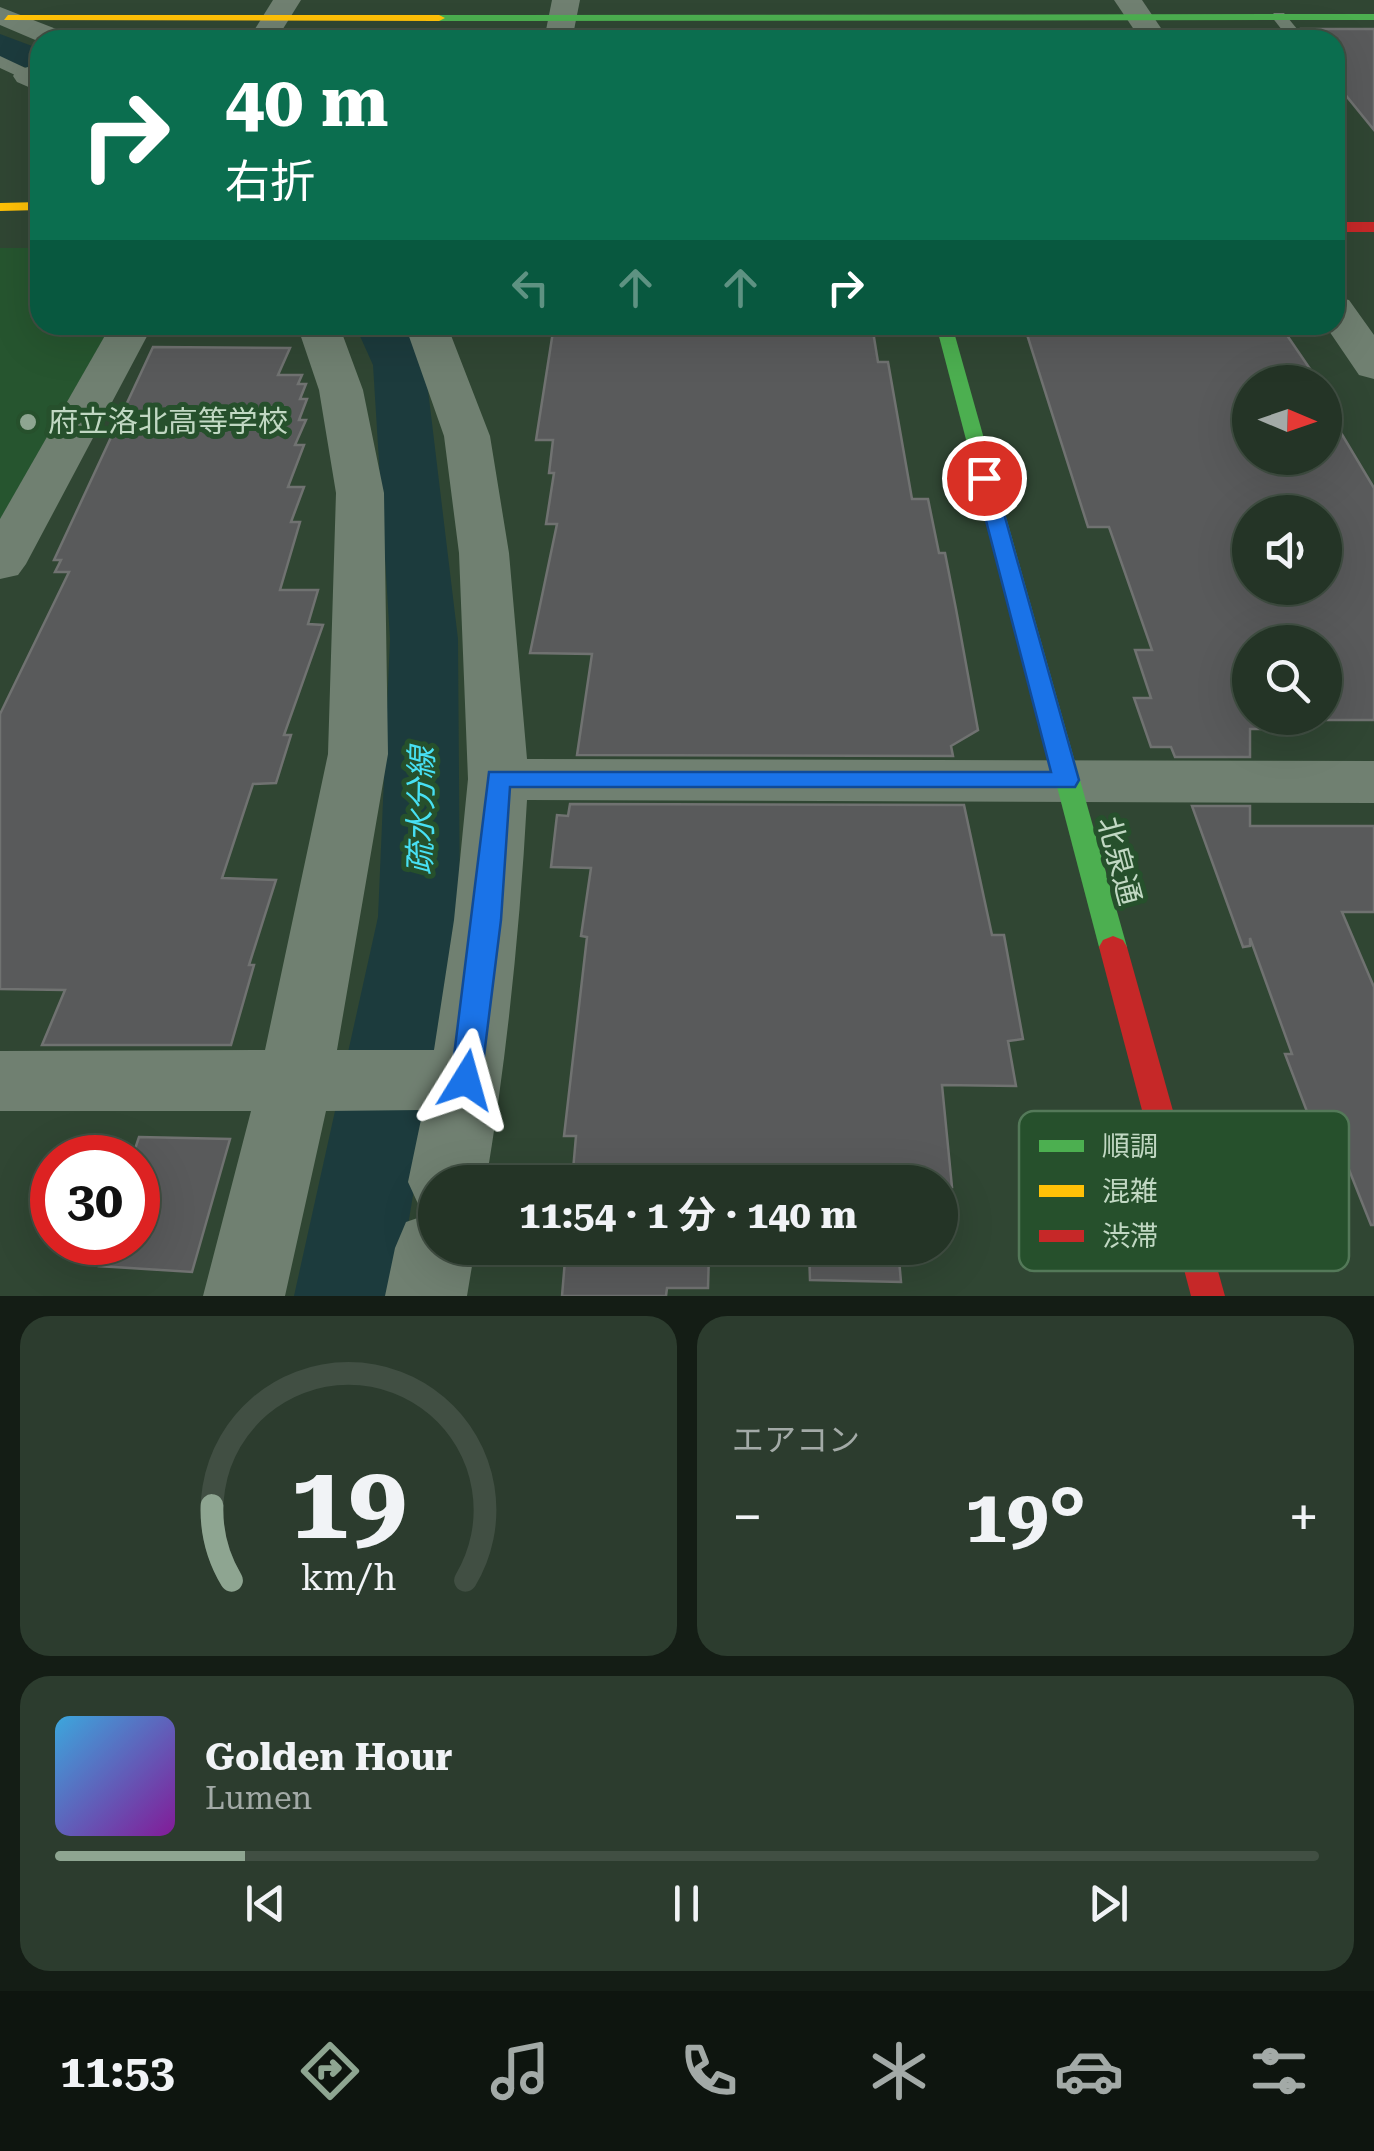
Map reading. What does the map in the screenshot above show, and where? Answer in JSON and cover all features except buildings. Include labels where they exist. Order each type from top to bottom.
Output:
[{"type":"street","points":[[4,16],[41,0]]},
{"type":"street","points":[[4,16],[562,19],[858,8],[1141,19],[1374,17]]},
{"type":"street","points":[[4,16],[37,30]]},
{"type":"street","points":[[0,206],[30,206]]},
{"type":"street","points":[[1345,206],[1374,206]]},
{"type":"street","points":[[1345,227],[1374,227]]},
{"type":"street","points":[[0,230],[30,229]]},
{"type":"street","points":[[1345,324],[1374,366]]},
{"type":"street","points":[[0,564],[126,335]]},
{"type":"street","points":[[244,1296],[296,1078],[358,754],[360,493],[341,390],[322,335]]},
{"type":"street","points":[[430,335],[467,436],[484,552],[498,778],[487,920],[466,1080],[450,1165]]},
{"type":"street","name":"北泉通","points":[[947,335],[1157,1111]]},
{"type":"street","points":[[498,778],[1374,782]]},
{"type":"street","points":[[0,1081],[466,1080]]},
{"type":"street","points":[[426,1296],[432,1265]]},
{"type":"street","name":"北泉通","points":[[1201,1271],[1208,1296]]},
{"type":"lane","points":[[1279,16],[1290,30]]},
{"type":"lane","points":[[0,62],[30,78]]},
{"type":"shaded area","name":"府立洛北高等学校","points":[[0,248],[30,248],[30,335],[106,335],[0,520]]},
{"type":"waterway","name":"疏水分線","points":[[0,45],[30,58]]},
{"type":"waterway","name":"疏水分線","points":[[345,1296],[419,917],[424,639],[399,365],[385,335]]},
{"type":"traffic: fast","points":[[439,18],[1374,17]]},
{"type":"traffic: fast","points":[[947,335],[1113,947]]},
{"type":"traffic: slow","points":[[8,18],[439,18]]},
{"type":"traffic: slow","points":[[0,207],[30,206]]},
{"type":"traffic: jam","points":[[1345,227],[1374,227]]},
{"type":"traffic: jam","points":[[1113,947],[1158,1111]]},
{"type":"traffic: jam","points":[[1201,1271],[1208,1296]]},
{"type":"place","name":"府立洛北高等学校","points":[[28,422]]},
{"type":"route","points":[[466,1080],[487,920],[498,778],[1066,780],[984,478]]}]
